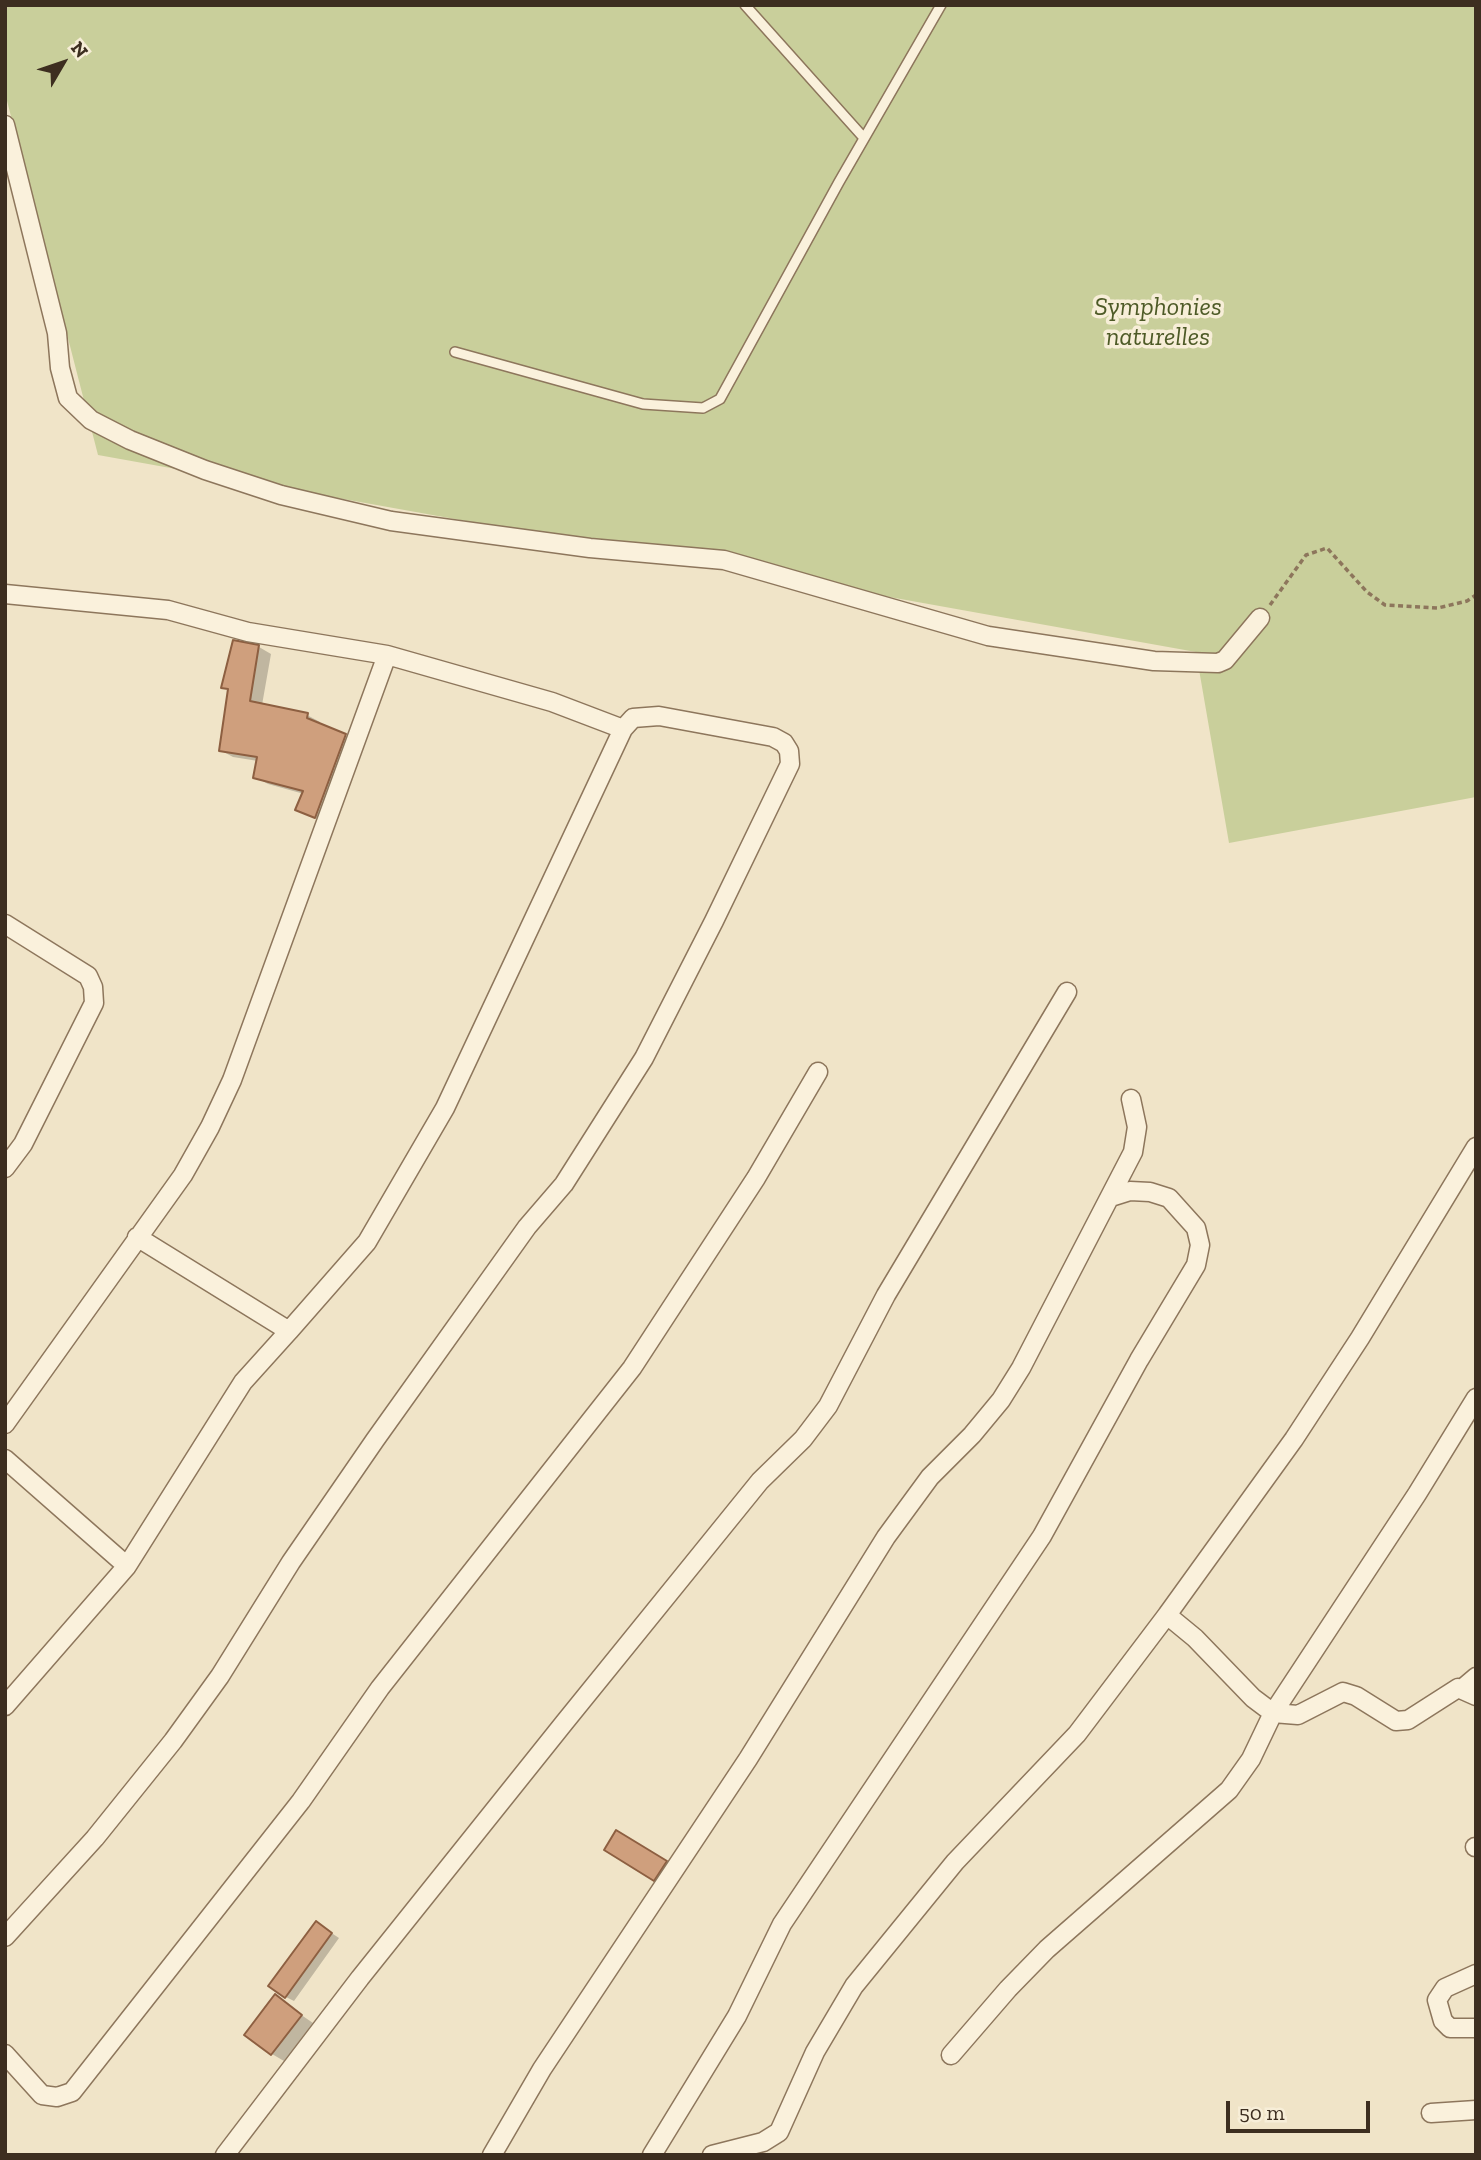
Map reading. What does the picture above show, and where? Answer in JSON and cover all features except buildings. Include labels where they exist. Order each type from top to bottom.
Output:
[{"type":"street","points":[[5,125],[57,333],[60,368],[68,398],[91,420],[130,440],[205,470],[281,495],[391,520],[590,548],[724,560],[988,636],[1154,661],[1218,663],[1225,660],[1260,618]]},
{"type":"street","points":[[5,594],[168,610],[248,632],[387,655],[552,702],[622,729]]},
{"type":"street","points":[[5,1424],[183,1175],[232,1080],[387,655]]},
{"type":"street","points":[[5,1706],[127,1566],[243,1382],[367,1242],[445,1108],[622,729],[633,718],[645,715],[773,737],[784,743],[789,751],[790,764],[644,1058],[564,1184],[527,1227],[375,1440],[291,1562],[220,1676],[173,1741],[95,1838],[5,1937]]},
{"type":"street","points":[[5,924],[88,976],[93,987],[94,1003],[23,1144],[5,1168]]},
{"type":"street","points":[[225,2155],[360,1978],[564,1723],[760,1481],[803,1439],[828,1406],[892,1284],[1067,992]]},
{"type":"street","points":[[5,2054],[42,2095],[57,2097],[72,2092],[301,1801],[380,1688],[632,1368],[756,1178],[818,1072]]},
{"type":"street","points":[[492,2155],[542,2069],[748,1759],[886,1537],[930,1478],[972,1435],[1001,1399],[1133,1152],[1137,1127],[1131,1099]]},
{"type":"street","points":[[712,2155],[763,2143],[779,2132],[814,2052],[854,1986],[955,1862],[1077,1734],[1167,1615],[1294,1439],[1360,1338],[1476,1147]]},
{"type":"street","points":[[652,2155],[737,2016],[782,1924],[1042,1536],[1139,1360],[1196,1265],[1200,1245],[1196,1228],[1170,1198],[1150,1192],[1130,1191],[1111,1196]]},
{"type":"street","points":[[137,1237],[289,1331]]},
{"type":"street","points":[[951,2055],[1047,1949],[1229,1790],[1251,1759],[1273,1713],[1476,1398]]},
{"type":"street","points":[[5,1459],[127,1566]]},
{"type":"street","points":[[1167,1615],[1195,1638],[1252,1698],[1273,1713],[1285,1716],[1308,1712],[1343,1692],[1356,1696],[1396,1720],[1408,1720],[1451,1692],[1471,1687]]},
{"type":"street","points":[[1476,1974],[1445,1988],[1437,2000],[1443,2021],[1450,2028],[1476,2028]]},
{"type":"street","points":[[1431,2113],[1476,2110]]},
{"type":"lane","points":[[745,5],[864,138]]},
{"type":"lane","points":[[455,352],[643,404],[703,408],[720,399],[941,5]]},
{"type":"path","points":[[1260,618],[1306,555],[1327,548],[1367,592],[1385,605],[1438,608],[1467,601],[1476,595]]},
{"type":"green space","name":"Symphonies naturelles","points":[[5,5],[1476,5],[1476,797],[1229,843],[1196,652],[98,455],[5,93]]}]
